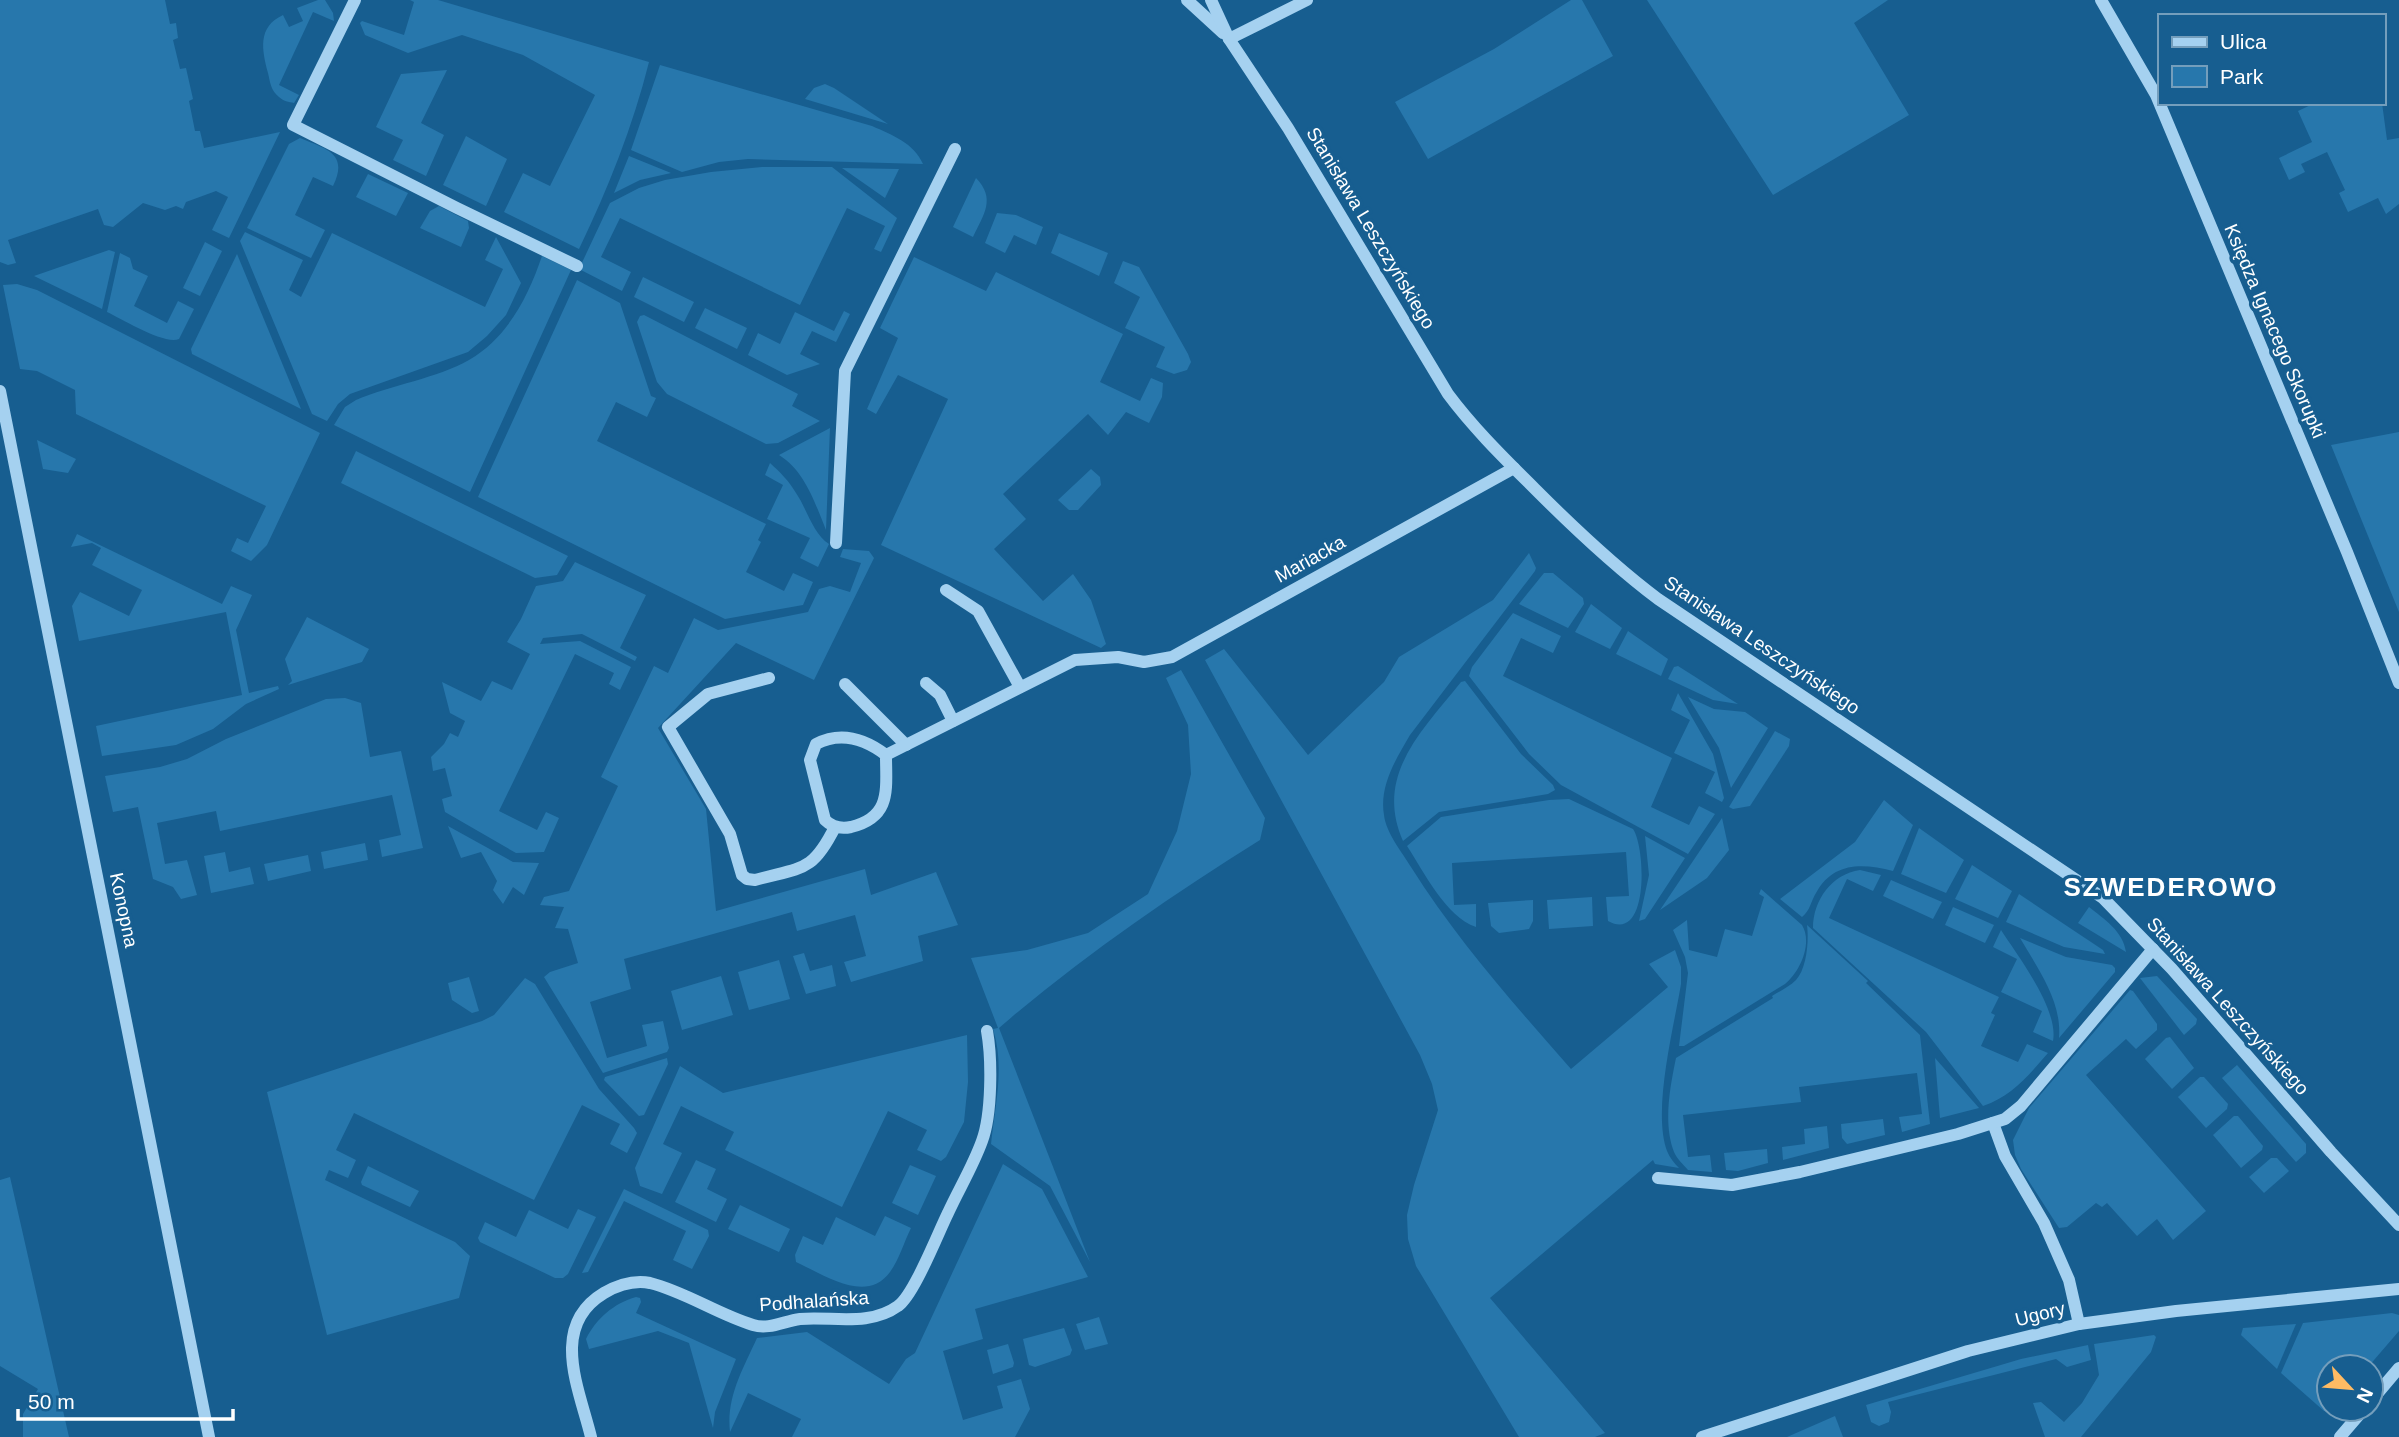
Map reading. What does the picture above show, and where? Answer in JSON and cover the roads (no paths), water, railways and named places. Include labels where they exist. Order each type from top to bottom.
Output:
[{"type":"street","points":[[355,0],[293,125],[577,266]]},
{"type":"street","points":[[1187,0],[1229,39],[1307,0]]},
{"type":"street","name":"Stanisława Leszczyńskiego","points":[[1211,0],[1229,39],[1289,128],[1448,394],[1463,415],[1514,468],[1594,547],[1637,584],[1689,622],[2112,906],[2399,1225]]},
{"type":"street","name":"Księdza Ignacego Skorupki","points":[[2101,0],[2158,100]]},
{"type":"street","name":"Księdza Ignacego Skorupki","points":[[2160,105],[2399,683]]},
{"type":"street","points":[[836,543],[845,371],[955,149]]},
{"type":"street","name":"Konopna","points":[[0,391],[209,1437]]},
{"type":"street","name":"Mariacka","points":[[886,755],[1075,660],[1118,657],[1144,662],[1172,657],[1514,468]]},
{"type":"street","points":[[946,590],[978,611],[1020,687]]},
{"type":"street","points":[[769,678],[708,694],[668,727],[730,834],[742,875],[747,879],[755,880],[813,862],[824,849],[835,827]]},
{"type":"street","points":[[926,683],[940,695],[953,721]]},
{"type":"street","points":[[845,684],[906,745]]},
{"type":"street","points":[[853,738],[865,741],[886,755],[886,798],[882,808],[866,822],[843,828],[835,827],[825,820],[810,760],[816,744],[829,739],[853,738]]},
{"type":"street","points":[[1658,1178],[1732,1185],[1800,1172],[1958,1134],[2005,1119],[2021,1106],[2153,949]]},
{"type":"street","name":"Podhalańska","points":[[591,1437],[570,1354],[574,1328],[593,1300],[614,1288],[634,1281],[647,1282],[761,1327],[799,1320],[874,1317],[901,1305],[982,1143],[989,1105],[987,1031]]},
{"type":"street","points":[[1993,1123],[2005,1156],[2044,1223],[2059,1257],[2079,1324]]},
{"type":"street","name":"Ugory","points":[[1702,1437],[1968,1351],[2079,1324],[2187,1310],[2399,1289]]},
{"type":"street","points":[[2385,1384],[2399,1368]]},
{"type":"street","points":[[2340,1437],[2352,1423]]},
{"type":"district","name":"SZWEDEROWO","points":[[2171,887]]}]
